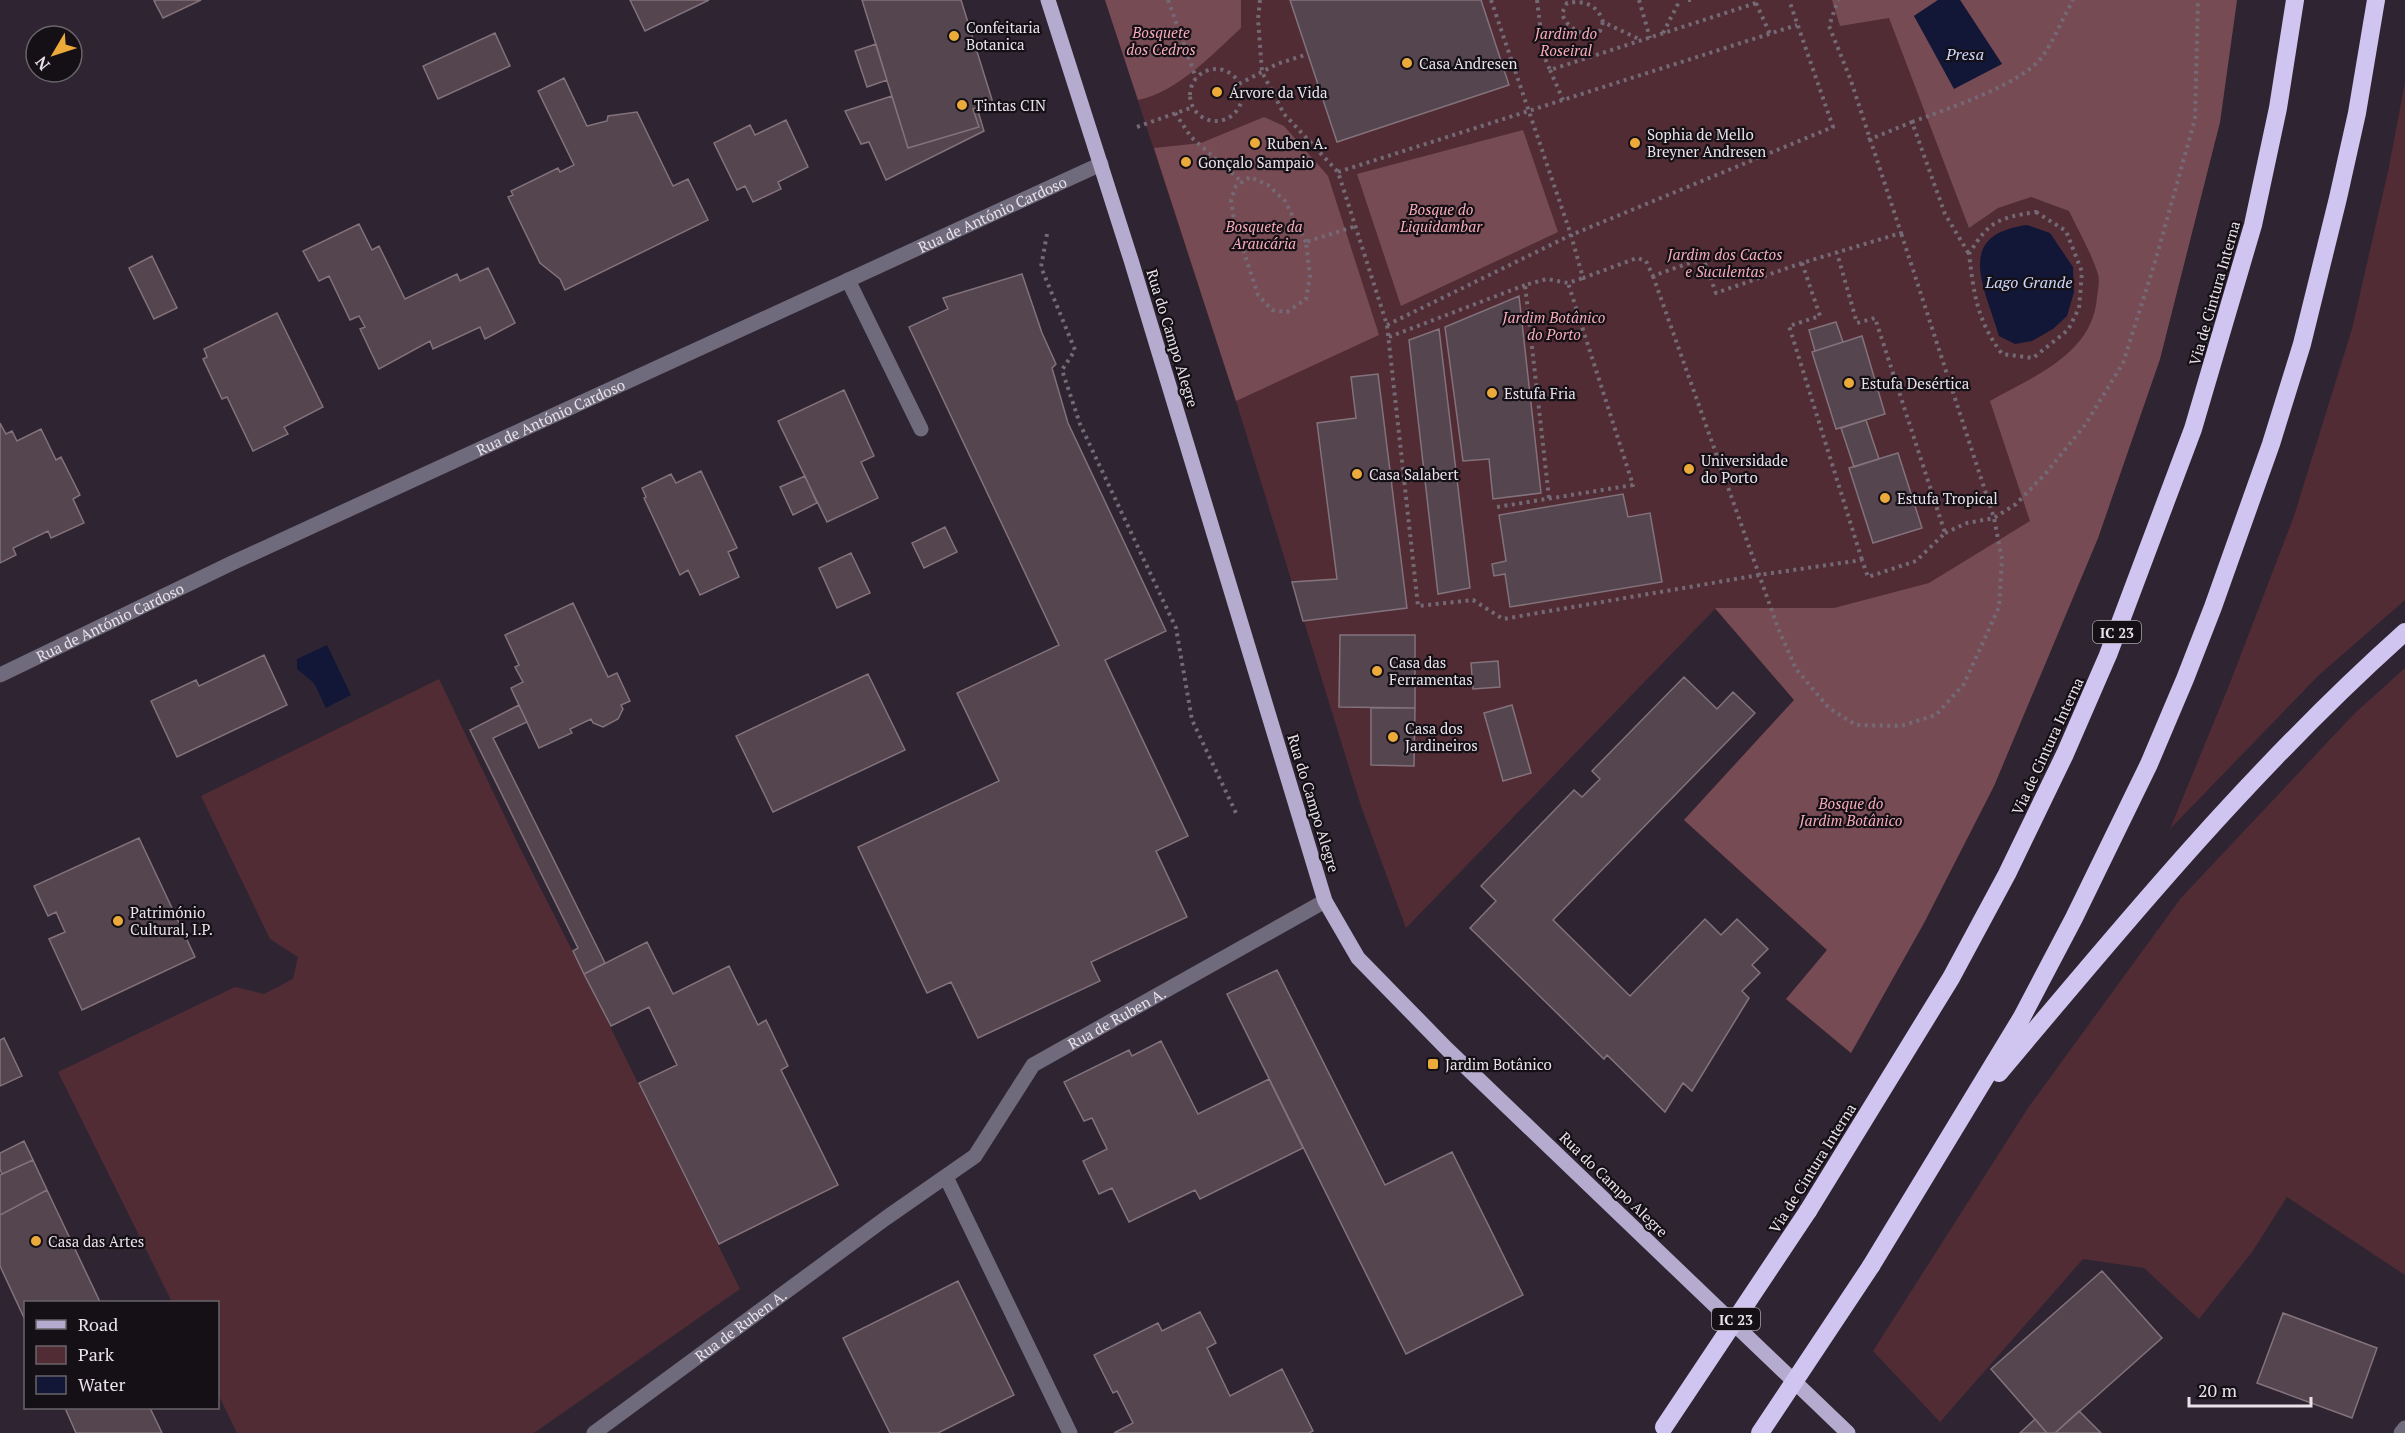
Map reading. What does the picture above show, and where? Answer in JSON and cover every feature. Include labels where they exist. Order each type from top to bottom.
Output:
[{"type":"highway","name":"Via de Cintura Interna","points":[[1662,1430],[1808,1212],[1951,978],[2007,874],[2065,754],[2108,655],[2193,429],[2253,225],[2277,108],[2295,0]]},
{"type":"highway","points":[[1760,1433],[1870,1266],[1965,1114],[2022,1017],[2079,908],[2149,764],[2213,607],[2271,444],[2302,344],[2357,113],[2376,0]]},
{"type":"highway","points":[[1965,1114],[2137,908],[2207,830],[2302,730],[2405,632]]},
{"type":"main road","name":"Rua do Campo Alegre","points":[[1048,0],[1101,164],[1325,902],[1358,958],[1447,1049],[1848,1433]]},
{"type":"street","name":"Rua de António Cardoso","points":[[0,675],[232,563],[1101,164]]},
{"type":"street","points":[[848,280],[921,429]]},
{"type":"street","name":"Rua de Ruben A.","points":[[594,1433],[886,1218],[975,1156],[1033,1065],[1325,902]]},
{"type":"street","points":[[946,1177],[1070,1433]]},
{"type":"street","points":[[2401,1433],[2405,1428]]},
{"type":"path","points":[[1168,0],[1196,78]]},
{"type":"path","points":[[1260,0],[1258,19],[1262,72],[1284,114],[1338,172],[1387,325],[1418,606],[1473,600],[1503,619],[1759,575],[1862,560]]},
{"type":"path","points":[[1491,0],[1571,235],[1583,278]]},
{"type":"path","points":[[1537,0],[1544,56],[1563,100]]},
{"type":"path","points":[[1561,0],[1568,3],[1580,1],[1593,6],[1601,14],[1603,22],[1600,31],[1590,36],[1576,31],[1564,22],[1562,13],[1568,3]]},
{"type":"path","points":[[1593,6],[1597,0]]},
{"type":"path","points":[[1639,0],[1650,38]]},
{"type":"path","points":[[1663,34],[1680,0]]},
{"type":"path","points":[[1688,0],[1694,0]]},
{"type":"path","points":[[1387,325],[1571,235],[1833,127],[1789,0]]},
{"type":"path","points":[[1389,338],[1525,285],[1546,279],[1568,283],[1637,258],[1646,261],[1759,575],[1796,669],[1829,708],[1856,726],[1901,726],[1936,715],[1964,684],[1999,607],[2002,559],[1994,518],[1868,140],[1850,78],[1829,26],[1838,0]]},
{"type":"path","points":[[1868,140],[2012,81],[2041,58],[2073,0]]},
{"type":"path","points":[[1802,263],[1821,316],[1790,326],[1868,577],[1916,561],[1945,533],[1967,523],[1994,518],[2016,504],[2046,473],[2085,425],[2123,363],[2155,262],[2195,119],[2198,0]]},
{"type":"path","points":[[1550,70],[1756,2],[1770,34]]},
{"type":"path","points":[[1603,22],[1641,41]]},
{"type":"path","points":[[1338,172],[1798,25]]},
{"type":"path","points":[[1239,84],[1262,72],[1308,54]]},
{"type":"path","points":[[1219,69],[1227,71],[1239,84],[1242,100],[1238,108],[1226,119],[1218,121],[1202,116],[1193,107],[1190,94],[1196,78],[1202,72],[1219,69]]},
{"type":"path","points":[[1137,127],[1193,107]]},
{"type":"path","points":[[1175,113],[1191,136],[1242,182]]},
{"type":"path","points":[[1912,122],[1945,214],[1968,254],[1975,300],[1988,335],[2002,354],[2033,358],[2068,330],[2079,308],[2082,272],[2066,231],[2036,212],[2013,216],[1997,222],[1982,232],[1968,254]]},
{"type":"path","points":[[1250,177],[1269,185],[1285,201],[1306,242],[1310,277],[1306,299],[1287,312],[1272,310],[1258,295],[1235,225],[1232,200],[1236,186],[1250,177]]},
{"type":"path","points":[[1306,242],[1356,226]]},
{"type":"path","points":[[1653,276],[1703,258],[1716,294],[1802,263],[1900,233]]},
{"type":"path","points":[[1047,234],[1041,267],[1075,350],[1062,370],[1080,424],[1176,628],[1192,720],[1236,813]]},
{"type":"path","points":[[1837,253],[1857,323],[1875,318],[1945,533]]},
{"type":"path","points":[[1497,507],[1633,485],[1568,283]]},
{"type":"path","points":[[1525,285],[1549,498]]},
{"type":"green space","name":"Jardim Botânico do Porto","points":[[1105,0],[2237,0],[2220,122],[2160,359],[2098,538],[1994,786],[1924,923],[1851,1053],[1786,999],[1827,950],[1684,820],[1794,700],[1715,609],[1406,928],[1361,806],[1236,401]]},
{"type":"green space","name":"Bosquete dos Cedros","points":[[1105,0],[1241,0],[1241,28],[1206,61],[1180,81],[1152,96],[1138,100]]},
{"type":"green space","name":"Bosque do Jardim Botânico","points":[[1832,0],[1938,0],[1914,16],[2002,64],[1960,0],[2237,0],[2220,122],[2160,359],[2098,538],[1994,786],[1924,923],[1851,1053],[1786,999],[1827,950],[1684,820],[1794,700],[1715,608],[1834,608],[1929,583],[2030,521],[1990,401],[2042,372],[2073,348],[2085,334],[2093,317],[2099,280],[2092,258],[2069,211],[2031,197],[1998,208],[1969,228],[1889,18],[1840,26]]},
{"type":"green space","points":[[2405,82],[2405,600],[2319,675],[2170,829],[2230,683],[2294,516],[2352,329],[2389,167]]},
{"type":"green space","name":"Bosquete da Araucária","points":[[1264,117],[1284,126],[1328,176],[1379,335],[1236,401],[1154,148],[1201,143]]},
{"type":"green space","name":"Bosque do Liquidambar","points":[[1523,130],[1558,232],[1401,306],[1357,174]]},
{"type":"green space","points":[[2405,668],[2405,1275],[2287,1197],[2252,1252],[2199,1319],[2144,1268],[2083,1259],[1940,1422],[1873,1351],[2028,1108],[2181,898],[2354,714]]},
{"type":"green space","points":[[439,679],[519,846],[740,1289],[534,1433],[237,1433],[219,1396],[219,1301],[172,1301],[58,1072],[235,987],[264,994],[293,979],[298,957],[270,939],[201,796]]},
{"type":"water","name":"Presa","points":[[1938,0],[1960,0],[2002,64],[1954,89],[1914,16]]},
{"type":"water","name":"Lago Grande","points":[[2027,225],[2050,233],[2073,267],[2074,292],[2067,316],[2053,329],[2032,341],[2015,344],[1999,336],[1982,282],[1980,266],[1982,252],[1989,240],[2004,231]]},
{"type":"water","points":[[327,645],[351,695],[326,708],[314,683],[297,669],[297,659]]},
{"type":"building","points":[[201,0],[163,18],[154,1]]},
{"type":"building","points":[[630,0],[709,0],[645,31]]},
{"type":"building","points":[[862,0],[961,0],[993,103],[973,109],[979,127],[908,148]]},
{"type":"building","name":"Casa Andresen","points":[[1290,0],[1481,0],[1509,85],[1337,142]]},
{"type":"building","points":[[495,33],[510,66],[438,99],[423,66]]},
{"type":"building","points":[[876,44],[887,80],[867,87],[855,51]]},
{"type":"building","points":[[564,78],[587,126],[607,121],[608,116],[637,112],[673,186],[688,179],[708,220],[565,290],[560,279],[540,263],[508,197],[513,195],[511,191],[558,168],[560,172],[574,165],[538,91]]},
{"type":"building","points":[[892,96],[908,148],[979,127],[973,109],[977,108],[984,131],[886,180],[869,142],[861,144],[845,111]]},
{"type":"building","points":[[786,120],[808,167],[778,182],[781,189],[753,202],[745,186],[737,190],[714,143],[750,125],[755,135]]},
{"type":"building","points":[[359,224],[372,250],[379,246],[405,299],[457,274],[460,281],[488,268],[515,323],[485,339],[480,327],[433,349],[430,341],[379,369],[360,329],[365,327],[359,316],[350,320],[329,276],[319,281],[303,251]]},
{"type":"building","points":[[152,256],[177,308],[154,319],[129,268]]},
{"type":"building","points":[[1022,274],[1042,333],[1056,364],[1052,368],[1068,423],[1166,631],[1105,660],[1188,836],[1156,851],[1187,917],[1091,962],[1100,981],[978,1038],[951,982],[927,993],[858,847],[999,781],[957,693],[1059,645],[909,327],[948,309],[943,298]]},
{"type":"building","name":"Estufa Fria","points":[[1519,296],[1541,493],[1493,499],[1489,459],[1463,461],[1445,327]]},
{"type":"building","points":[[277,313],[323,407],[284,427],[288,434],[253,451],[227,397],[222,399],[203,359],[207,357],[204,349]]},
{"type":"building","points":[[1836,322],[1843,342],[1815,351],[1809,330]]},
{"type":"building","points":[[1439,329],[1470,588],[1438,594],[1409,340]]},
{"type":"building","name":"Estufa Desértica","points":[[1862,336],[1885,414],[1836,429],[1812,352]]},
{"type":"building","name":"Casa Salabert","points":[[1378,374],[1407,608],[1303,621],[1292,582],[1337,579],[1317,423],[1356,418],[1351,377]]},
{"type":"building","points":[[844,390],[874,456],[861,462],[878,498],[827,522],[778,421]]},
{"type":"building","points":[[1866,420],[1879,459],[1854,467],[1841,428]]},
{"type":"building","points":[[0,423],[6,434],[12,431],[17,441],[41,429],[56,460],[61,457],[80,495],[73,499],[84,523],[51,538],[48,531],[13,548],[16,555],[0,563]]},
{"type":"building","name":"Estufa Tropical","points":[[1898,453],[1922,528],[1873,543],[1849,468]]},
{"type":"building","points":[[701,471],[737,548],[728,552],[739,577],[700,595],[688,570],[680,575],[644,498],[646,497],[642,488],[671,474],[676,483]]},
{"type":"building","points":[[805,476],[817,503],[793,515],[780,487]]},
{"type":"building","points":[[1623,494],[1628,517],[1650,513],[1662,582],[1510,607],[1505,574],[1494,576],[1492,564],[1506,561],[1499,515]]},
{"type":"building","points":[[945,527],[957,552],[924,568],[912,543]]},
{"type":"building","points":[[851,553],[870,593],[837,608],[819,568]]},
{"type":"building","points":[[573,603],[608,677],[617,673],[630,701],[621,705],[623,709],[618,719],[603,727],[593,723],[591,719],[570,729],[572,733],[539,748],[511,688],[523,682],[515,667],[519,665],[505,635]]},
{"type":"building","name":"Casa das Ferramentas","points":[[1340,635],[1415,635],[1415,708],[1339,707]]},
{"type":"building","points":[[264,655],[287,705],[177,757],[151,701],[196,680],[199,686]]},
{"type":"building","points":[[1498,661],[1500,687],[1473,689],[1471,663]]},
{"type":"building","points":[[868,674],[905,750],[773,812],[736,736]]},
{"type":"building","points":[[1684,677],[1717,709],[1733,692],[1755,713],[1553,920],[1630,996],[1705,919],[1721,935],[1737,919],[1768,949],[1752,965],[1760,973],[1742,991],[1749,998],[1692,1091],[1683,1083],[1665,1112],[1607,1055],[1604,1059],[1470,928],[1496,901],[1481,886],[1574,790],[1582,797],[1600,779],[1592,771]]},
{"type":"building","points":[[519,705],[527,722],[493,738],[605,963],[584,974],[573,951],[578,948],[470,730]]},
{"type":"building","points":[[1512,705],[1531,773],[1503,781],[1484,713]]},
{"type":"building","name":"Casa dos Jardineiros","points":[[1371,708],[1415,708],[1414,766],[1371,765]]},
{"type":"building","points":[[139,838],[195,957],[82,1010],[49,939],[65,932],[56,912],[48,916],[34,886]]},
{"type":"building","points":[[647,942],[673,994],[729,966],[758,1025],[766,1020],[788,1066],[781,1070],[838,1185],[719,1244],[639,1083],[677,1065],[649,1007],[611,1026],[584,974]]},
{"type":"building","points":[[1277,970],[1385,1185],[1452,1152],[1523,1295],[1406,1354],[1227,994]]},
{"type":"building","points":[[4,1038],[22,1076],[0,1086],[0,1040]]},
{"type":"building","points":[[1161,1041],[1198,1114],[1269,1079],[1303,1148],[1200,1199],[1195,1190],[1129,1222],[1112,1188],[1099,1194],[1083,1161],[1107,1149],[1092,1118],[1084,1121],[1064,1082],[1129,1050],[1132,1056]]},
{"type":"building","points":[[24,1141],[33,1160],[2,1174],[0,1153]]},
{"type":"building","points":[[33,1160],[47,1190],[0,1215],[0,1175]]},
{"type":"building","name":"Casa das Artes","points":[[47,1190],[100,1301],[24,1301],[24,1318],[0,1266],[0,1215]]},
{"type":"building","points":[[2102,1271],[2162,1338],[2055,1433],[2047,1433],[1991,1369]]},
{"type":"building","points":[[958,1281],[1014,1395],[938,1433],[890,1433],[843,1338]]},
{"type":"building","points":[[1200,1312],[1216,1343],[1207,1348],[1230,1396],[1282,1369],[1313,1431],[1309,1433],[1114,1433],[1133,1423],[1117,1391],[1113,1393],[1094,1355],[1158,1323],[1162,1331]]},
{"type":"building","points":[[2283,1313],[2377,1348],[2352,1418],[2257,1383]]},
{"type":"building","points":[[65,1409],[150,1409],[162,1433],[76,1433]]},
{"type":"building","points":[[2079,1411],[2101,1433],[2055,1433]]},
{"type":"building","points":[[2035,1419],[2047,1433],[2020,1433]]},
{"type":"place","name":"Confeitaria Botanica","points":[[954,36]]},
{"type":"place","name":"Casa Andresen","points":[[1407,63]]},
{"type":"place","name":"Árvore da Vida","points":[[1217,92]]},
{"type":"place","name":"Tintas CIN","points":[[962,105]]},
{"type":"place","name":"Ruben A.","points":[[1255,143]]},
{"type":"place","name":"Sophia de Mello Breyner Andresen","points":[[1635,143]]},
{"type":"place","name":"Gonçalo Sampaio","points":[[1186,162]]},
{"type":"place","name":"Estufa Desértica","points":[[1849,383]]},
{"type":"place","name":"Estufa Fria","points":[[1492,393]]},
{"type":"place","name":"Universidade do Porto","points":[[1689,469]]},
{"type":"place","name":"Casa Salabert","points":[[1357,474]]},
{"type":"place","name":"Estufa Tropical","points":[[1885,498]]},
{"type":"place","name":"Casa das Ferramentas","points":[[1377,671]]},
{"type":"place","name":"Casa dos Jardineiros","points":[[1393,737]]},
{"type":"place","name":"Património Cultural, I.P.","points":[[118,921]]},
{"type":"place","name":"Jardim Botânico","points":[[1433,1064]]},
{"type":"place","name":"Casa das Artes","points":[[36,1241]]},
{"type":"park label","name":"Jardim do Roseiral","points":[[1566,42]]},
{"type":"park label","name":"Jardim dos Cactos e Suculentas","points":[[1725,262]]}]
